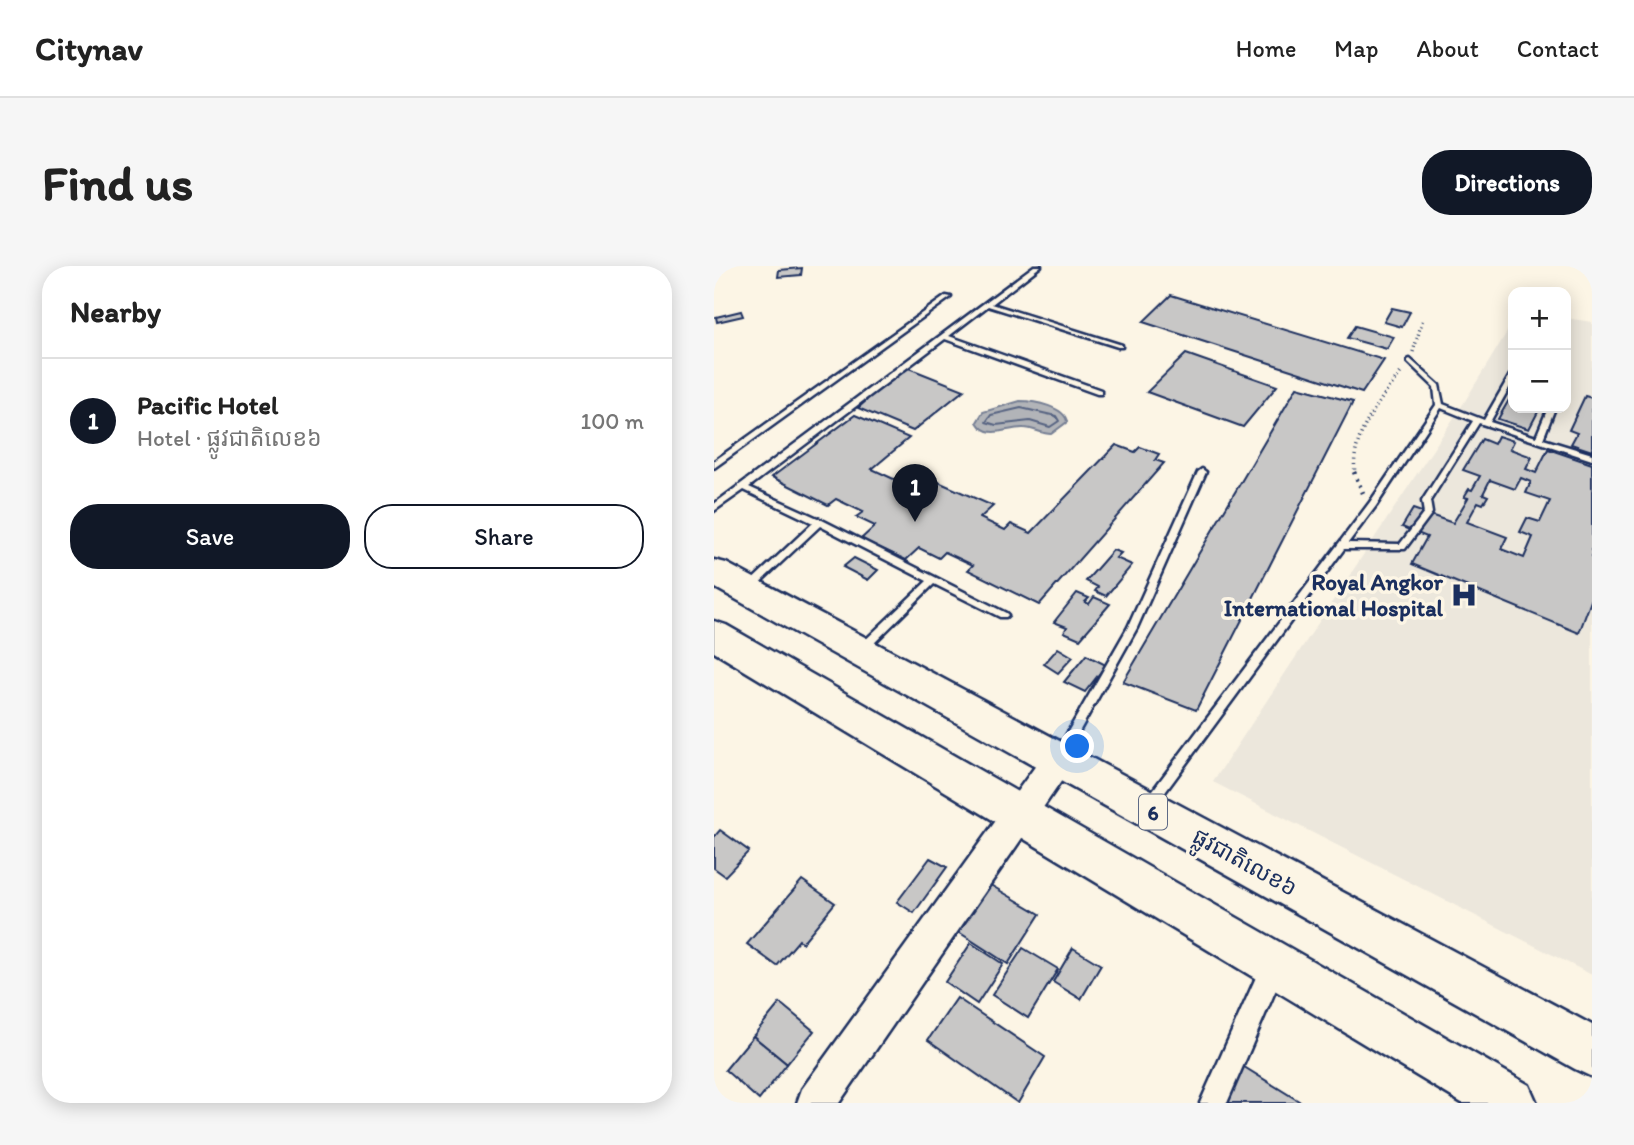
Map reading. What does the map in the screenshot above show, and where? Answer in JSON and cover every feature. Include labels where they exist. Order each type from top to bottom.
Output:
[{"type":"highway","name":"ផ្លូវជាតិលេខ៦","points":[[730,581],[1592,1052]]},
{"type":"highway","points":[[714,635],[1511,1103]]},
{"type":"street","points":[[816,1103],[1018,813],[1058,760]]},
{"type":"street","points":[[1213,1103],[1274,966]]},
{"type":"lane","points":[[714,508],[1038,266]]},
{"type":"lane","points":[[714,465],[948,297]]},
{"type":"lane","points":[[987,304],[1120,346]]},
{"type":"lane","points":[[945,337],[1099,391]]},
{"type":"lane","points":[[1146,808],[1373,505],[1440,405],[1437,386],[1410,361]]},
{"type":"lane","points":[[1342,546],[1402,547],[1428,513],[1426,501],[1508,382]]},
{"type":"lane","points":[[1440,405],[1481,422],[1592,457]]},
{"type":"lane","points":[[1539,439],[1550,413]]},
{"type":"lane","points":[[1058,760],[1132,628],[1202,472]]},
{"type":"lane","points":[[743,487],[819,522],[1003,615]]},
{"type":"lane","points":[[730,581],[819,522]]},
{"type":"lane","points":[[859,651],[933,580]]},
{"type":"path","points":[[1373,505],[1357,485],[1354,457],[1366,419],[1410,361],[1423,319]]},
{"type":"shaded area","name":"Royal Angkor International Hospital","points":[[1571,319],[1592,322],[1592,975],[1213,782],[1465,401],[1508,330],[1508,413],[1571,413]]},
{"type":"water","points":[[1020,401],[1055,409],[1061,412],[1067,422],[1051,434],[1024,428],[992,432],[981,428],[977,422],[983,412]]},
{"type":"building","points":[[802,268],[801,275],[778,277],[779,270]]},
{"type":"building","points":[[1171,295],[1384,360],[1362,393],[1143,322]]},
{"type":"building","points":[[1392,308],[1410,312],[1402,327],[1384,322]]},
{"type":"building","points":[[741,311],[743,316],[717,322],[716,317]]},
{"type":"building","points":[[1355,326],[1394,337],[1387,349],[1347,338]]},
{"type":"building","points":[[1186,354],[1277,386],[1243,427],[1147,392]]},
{"type":"building","points":[[906,367],[964,390],[913,431],[858,408],[866,401],[863,400]]},
{"type":"building","points":[[1297,387],[1353,402],[1196,710],[1123,682]]},
{"type":"building","points":[[1585,396],[1592,398],[1592,451],[1571,444],[1577,433],[1569,430]]},
{"type":"building","points":[[1508,402],[1508,413],[1537,413],[1529,429],[1498,419]]},
{"type":"building","points":[[855,415],[909,438],[872,469],[898,481],[911,470],[993,506],[980,518],[1005,530],[1011,524],[1031,533],[1116,445],[1135,452],[1140,447],[1159,454],[1155,460],[1164,463],[1039,605],[968,570],[973,565],[945,552],[939,558],[919,548],[906,560],[861,539],[875,526],[856,517],[863,512],[836,499],[828,505],[772,477]]},
{"type":"building","points":[[1498,436],[1514,441],[1510,449],[1532,457],[1526,469],[1536,473],[1548,449],[1592,464],[1592,598],[1579,633],[1412,564],[1427,537],[1402,527],[1413,509],[1453,523],[1468,498],[1464,497],[1469,489],[1472,490],[1480,476],[1463,470],[1482,439],[1494,444]],"holes":[[[1521,478],[1531,482],[1526,493],[1550,501],[1540,522],[1527,518],[1520,532],[1533,537],[1524,558],[1501,549],[1507,537],[1467,522],[1478,502],[1483,504],[1488,496],[1483,494],[1490,480],[1515,489]]]},
{"type":"building","points":[[1113,550],[1121,553],[1116,558],[1132,565],[1106,596],[1095,591],[1098,587],[1086,581]]},
{"type":"building","points":[[854,558],[878,570],[868,580],[843,567]]},
{"type":"building","points":[[1077,593],[1089,598],[1085,602],[1089,604],[1094,597],[1110,604],[1080,639],[1064,632],[1067,627],[1054,622]]},
{"type":"building","points":[[1058,648],[1073,657],[1058,673],[1044,664]]},
{"type":"building","points":[[1086,655],[1106,665],[1085,692],[1064,682]]},
{"type":"building","points":[[720,830],[749,851],[725,876],[714,868],[714,837]]},
{"type":"building","points":[[930,858],[947,867],[914,913],[897,902]]},
{"type":"building","points":[[802,880],[835,903],[802,943],[799,940],[777,966],[747,944]]},
{"type":"building","points":[[987,883],[1040,914],[1008,964],[954,929]]},
{"type":"building","points":[[971,943],[1003,964],[977,1004],[945,982]]},
{"type":"building","points":[[1023,948],[1058,969],[1028,1018],[992,995]]},
{"type":"building","points":[[1073,948],[1101,965],[1081,999],[1053,982]]},
{"type":"building","points":[[957,998],[1045,1057],[1018,1103],[928,1040]]},
{"type":"building","points":[[780,1003],[814,1031],[787,1064],[753,1036]]},
{"type":"building","points":[[753,1036],[787,1064],[759,1100],[725,1070]]},
{"type":"building","points":[[1241,1065],[1302,1103],[1224,1103]]},
{"type":"place","name":"Pacific Hotel","points":[[915,522]]},
{"type":"place","name":"Royal Angkor International Hospital","points":[[1464,595]]}]
